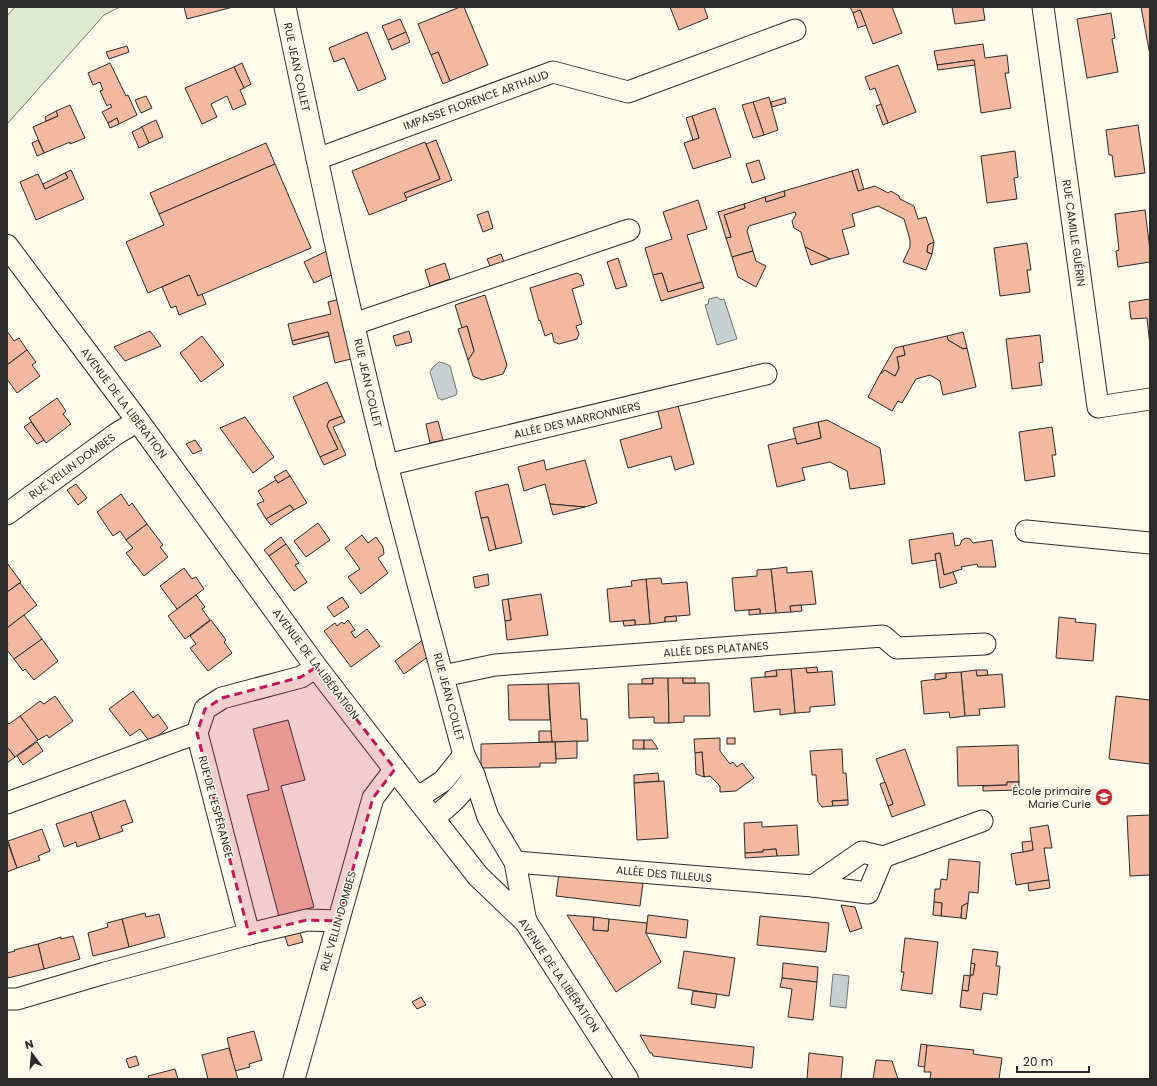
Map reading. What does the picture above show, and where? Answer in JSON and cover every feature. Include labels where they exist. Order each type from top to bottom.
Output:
[{"type":"street","name":"RUE JEAN COLLET","points":[[285,7],[316,159],[387,465],[464,755],[474,775],[488,817],[515,862],[526,922]]},
{"type":"street","name":"RUE CAMILLE GUÉRIN","points":[[1043,7],[1098,407],[1150,399]]},
{"type":"street","name":"IMPASSE FLORENCE ARTHAUD","points":[[316,159],[553,72],[628,92],[795,30]]},
{"type":"street","points":[[354,324],[629,230]]},
{"type":"street","name":"AVENUE DE LA LIBÉRATION","points":[[7,246],[138,421],[316,667],[478,876],[526,922],[627,1079]]},
{"type":"street","name":"ALLÉE DES MARRONNIERS","points":[[387,465],[766,374]]},
{"type":"street","name":"RUE VELLIN DOMBES","points":[[7,514],[116,434],[138,421]]},
{"type":"street","points":[[1026,532],[1150,543]]},
{"type":"street","name":"ALLÉE DES PLATANES","points":[[443,676],[495,665],[883,636],[897,648],[985,644]]},
{"type":"street","points":[[7,803],[197,733],[205,709],[222,698],[301,677],[316,667]]},
{"type":"street","name":"RUE DE L'ESPÉRANCE","points":[[197,733],[249,934]]},
{"type":"street","name":"RUE JEAN COLLET","points":[[417,798],[443,782],[464,755]]},
{"type":"street","name":"RUE VELLIN DOMBES","points":[[294,1079],[373,798],[395,769]]},
{"type":"street","points":[[433,818],[451,804],[467,787],[474,775]]},
{"type":"street","points":[[814,886],[862,852],[883,858],[982,821]]},
{"type":"street","name":"ALLÉE DES TILLEULS","points":[[515,862],[814,886],[868,893],[883,858]]},
{"type":"street","points":[[7,999],[16,999],[105,973],[307,920],[338,921]]},
{"type":"highlighted area","points":[[316,667],[395,769],[373,798],[338,921],[307,920],[249,934],[197,733],[205,709],[222,698],[301,677]]},
{"type":"green space","points":[[15,7],[120,7],[104,15],[7,124],[7,16]]},
{"type":"shaded area","points":[[717,297],[721,300],[724,299],[737,339],[717,345],[705,305],[708,304],[709,299]]},
{"type":"shaded area","points":[[439,362],[450,366],[457,392],[456,395],[442,400],[438,398],[430,372]]},
{"type":"shaded area","points":[[833,974],[849,976],[846,1008],[830,1006]]},
{"type":"building","points":[[184,7],[233,7],[187,19]]},
{"type":"building","points":[[460,7],[464,7],[488,65],[450,81],[438,52],[431,55],[418,24]]},
{"type":"building","points":[[670,7],[704,7],[708,18],[679,30]]},
{"type":"building","points":[[850,7],[892,7],[902,33],[873,44],[860,10],[853,13]]},
{"type":"building","points":[[952,7],[983,7],[985,20],[955,24]]},
{"type":"building","points":[[1141,7],[1150,7],[1150,55]]},
{"type":"building","points":[[860,10],[866,25],[858,28],[853,13]]},
{"type":"building","points":[[1111,13],[1115,38],[1112,39],[1118,72],[1087,78],[1077,19]]},
{"type":"building","points":[[400,19],[406,32],[388,40],[382,26]]},
{"type":"building","points":[[367,32],[386,79],[358,91],[344,58],[334,62],[329,48]]},
{"type":"building","points":[[406,32],[410,42],[392,50],[388,40]]},
{"type":"building","points":[[983,44],[985,58],[1007,55],[1009,73],[1005,73],[1011,108],[981,113],[974,60],[937,65],[934,51]]},
{"type":"building","points":[[127,46],[129,52],[109,59],[106,52]]},
{"type":"building","points":[[438,52],[450,81],[443,84],[431,55]]},
{"type":"building","points":[[974,60],[975,65],[938,70],[937,65]]},
{"type":"building","points":[[110,63],[126,96],[128,95],[137,115],[119,124],[117,118],[108,123],[102,112],[112,107],[110,104],[107,106],[100,91],[103,90],[100,82],[93,85],[88,73]]},
{"type":"building","points":[[242,63],[251,84],[244,88],[234,67]]},
{"type":"building","points":[[898,65],[916,112],[888,123],[875,88],[870,90],[865,77]]},
{"type":"building","points":[[234,67],[244,88],[240,90],[246,104],[233,110],[227,96],[211,104],[217,117],[202,124],[185,88]]},
{"type":"building","points":[[146,96],[152,108],[141,113],[135,100]]},
{"type":"building","points":[[769,97],[778,130],[764,135],[753,102]]},
{"type":"building","points":[[785,98],[786,103],[772,107],[771,102]]},
{"type":"building","points":[[753,102],[764,135],[753,138],[742,105]]},
{"type":"building","points":[[881,104],[888,123],[883,125],[876,106]]},
{"type":"building","points":[[70,105],[85,138],[70,144],[70,142],[44,153],[33,127],[58,116],[56,111]]},
{"type":"building","points":[[715,108],[731,157],[693,169],[684,143],[699,138],[692,116]]},
{"type":"building","points":[[56,111],[58,116],[46,121],[45,117]]},
{"type":"building","points":[[692,116],[699,138],[693,140],[686,118]]},
{"type":"building","points":[[117,118],[119,124],[110,128],[108,123]]},
{"type":"building","points":[[156,120],[163,137],[149,143],[141,127]]},
{"type":"building","points":[[1138,125],[1145,173],[1115,177],[1112,155],[1109,155],[1106,130]]},
{"type":"building","points":[[142,127],[149,143],[139,148],[132,132]]},
{"type":"building","points":[[38,140],[44,153],[37,156],[32,143]]},
{"type":"building","points":[[436,140],[452,180],[406,198],[404,193],[440,179],[426,144]]},
{"type":"building","points":[[425,142],[440,179],[404,193],[407,200],[369,215],[352,171]]},
{"type":"building","points":[[266,143],[275,164],[159,214],[150,193]]},
{"type":"building","points":[[1015,151],[1018,177],[1014,178],[1017,199],[987,203],[981,156]]},
{"type":"building","points":[[759,160],[765,179],[752,183],[746,164]]},
{"type":"building","points":[[275,164],[311,248],[198,296],[189,275],[148,293],[126,242],[164,225],[159,214]]},
{"type":"building","points":[[858,169],[864,190],[858,191],[852,171]]},
{"type":"building","points":[[71,170],[84,199],[36,220],[20,182],[38,174],[45,189],[68,178],[65,173]]},
{"type":"building","points":[[852,171],[858,191],[875,186],[888,193],[891,191],[899,196],[900,199],[914,206],[918,219],[926,217],[934,242],[928,245],[927,252],[932,254],[926,270],[903,262],[910,247],[910,240],[904,219],[878,206],[852,214],[855,226],[842,230],[849,254],[830,259],[805,247],[801,232],[794,228],[792,221],[796,215],[795,212],[749,226],[747,231],[753,251],[732,257],[726,238],[731,237],[724,215],[745,208],[744,204],[765,197],[766,202],[785,196],[784,191]]},
{"type":"building","points":[[65,173],[68,178],[45,189],[43,184]]},
{"type":"building","points":[[784,191],[785,196],[766,202],[765,197]]},
{"type":"building","points":[[698,200],[707,229],[687,235],[702,282],[668,292],[662,273],[653,275],[645,248],[672,239],[663,212]]},
{"type":"building","points":[[744,204],[745,208],[724,215],[731,237],[726,238],[718,212]]},
{"type":"building","points":[[1145,210],[1150,262],[1118,267],[1116,251],[1119,250],[1115,214]]},
{"type":"building","points":[[488,211],[493,228],[483,232],[477,215]]},
{"type":"building","points":[[934,242],[932,254],[927,252],[928,245]]},
{"type":"building","points":[[1027,243],[1031,270],[1027,270],[1030,292],[1000,296],[994,248]]},
{"type":"building","points":[[805,247],[830,259],[811,265]]},
{"type":"building","points":[[329,250],[334,274],[314,283],[304,262]]},
{"type":"building","points":[[753,251],[756,261],[766,266],[756,287],[738,277],[732,257]]},
{"type":"building","points":[[501,254],[504,262],[490,266],[487,259]]},
{"type":"building","points":[[618,258],[627,286],[616,289],[607,262]]},
{"type":"building","points":[[445,263],[450,279],[430,286],[425,270]]},
{"type":"building","points":[[577,273],[581,275],[584,285],[572,289],[582,324],[576,326],[579,334],[577,339],[559,344],[554,342],[552,333],[545,336],[540,320],[539,321],[530,288]]},
{"type":"building","points":[[662,273],[668,292],[702,282],[704,288],[661,301],[653,275]]},
{"type":"building","points":[[189,275],[198,296],[202,294],[206,304],[179,315],[176,306],[171,308],[162,287]]},
{"type":"building","points":[[485,295],[507,365],[503,374],[482,380],[473,376],[468,360],[474,351],[467,326],[462,328],[455,305]]},
{"type":"building","points":[[341,299],[355,358],[335,363],[328,332],[292,341],[288,324],[331,314],[328,302]]},
{"type":"building","points":[[1150,299],[1150,346],[1147,318],[1131,319],[1129,302]]},
{"type":"building","points":[[467,326],[474,351],[468,360],[458,329]]},
{"type":"building","points":[[7,331],[14,341],[19,338],[27,350],[7,365]]},
{"type":"building","points":[[150,331],[161,346],[125,361],[114,347]]},
{"type":"building","points":[[409,331],[412,342],[396,346],[393,336]]},
{"type":"building","points":[[328,332],[329,336],[293,345],[292,341]]},
{"type":"building","points":[[963,332],[967,348],[963,349],[948,340],[947,336]]},
{"type":"building","points":[[1040,335],[1043,362],[1039,363],[1042,385],[1012,389],[1006,339]]},
{"type":"building","points":[[202,336],[224,365],[201,382],[180,353]]},
{"type":"building","points":[[947,336],[948,340],[963,349],[967,348],[976,387],[943,395],[940,381],[930,375],[916,379],[902,403],[898,401],[892,411],[868,397],[880,374],[885,370],[895,376],[899,368],[897,357],[905,355],[903,346]]},
{"type":"building","points":[[903,346],[905,355],[897,357],[899,368],[895,376],[885,370],[880,374],[895,348]]},
{"type":"building","points":[[27,350],[36,362],[32,365],[40,376],[17,393],[7,379],[7,365]]},
{"type":"building","points":[[327,382],[342,416],[329,421],[327,426],[338,449],[320,457],[293,397]]},
{"type":"building","points":[[57,398],[66,411],[63,414],[71,424],[46,443],[29,418]]},
{"type":"building","points":[[677,402],[694,464],[675,470],[671,456],[628,468],[620,440],[662,428],[657,408]]},
{"type":"building","points":[[342,416],[345,422],[333,427],[346,455],[324,465],[320,457],[338,449],[327,426],[329,421]]},
{"type":"building","points":[[245,417],[274,457],[253,473],[220,428]]},
{"type":"building","points":[[827,420],[880,448],[885,484],[850,489],[847,471],[830,462],[802,468],[805,480],[777,487],[768,445],[796,438],[797,444],[821,438],[818,422]]},
{"type":"building","points":[[438,421],[443,440],[430,443],[426,424]]},
{"type":"building","points":[[31,422],[44,440],[37,444],[24,427]]},
{"type":"building","points":[[818,422],[821,438],[797,444],[793,428]]},
{"type":"building","points":[[1052,427],[1056,455],[1052,455],[1055,476],[1025,481],[1019,432]]},
{"type":"building","points":[[195,440],[202,450],[193,454],[186,444]]},
{"type":"building","points":[[544,460],[546,470],[585,460],[597,503],[585,507],[550,504],[545,484],[524,491],[518,467]]},
{"type":"building","points":[[286,470],[290,476],[278,483],[274,477]]},
{"type":"building","points":[[290,476],[307,503],[294,510],[290,505],[266,519],[257,504],[264,501],[258,491],[276,480],[278,483]]},
{"type":"building","points":[[76,484],[87,498],[78,505],[67,490]]},
{"type":"building","points":[[508,484],[522,543],[496,549],[488,517],[481,518],[475,492]]},
{"type":"building","points":[[121,494],[129,506],[132,503],[147,524],[126,540],[120,531],[113,536],[97,512]]},
{"type":"building","points":[[550,504],[585,507],[553,515]]},
{"type":"building","points":[[290,505],[294,510],[271,525],[266,519]]},
{"type":"building","points":[[488,517],[496,549],[489,551],[481,518]]},
{"type":"building","points":[[318,523],[330,540],[306,557],[294,541]]},
{"type":"building","points":[[147,524],[163,545],[160,547],[168,557],[144,576],[126,553],[133,548],[126,540]]},
{"type":"building","points":[[953,533],[955,546],[960,545],[962,540],[966,538],[970,539],[973,543],[992,540],[996,567],[978,567],[977,564],[961,567],[962,569],[944,575],[940,553],[935,554],[936,560],[912,564],[909,540]]},
{"type":"building","points":[[362,535],[368,543],[376,537],[383,547],[384,554],[378,558],[388,573],[361,594],[348,577],[360,569],[345,548]]},
{"type":"building","points":[[281,537],[286,544],[269,556],[264,550]]},
{"type":"building","points":[[286,544],[299,563],[295,565],[307,582],[294,591],[269,556]]},
{"type":"building","points":[[940,553],[944,575],[953,572],[957,583],[940,588],[935,554]]},
{"type":"building","points":[[7,563],[21,582],[7,592]]},
{"type":"building","points":[[787,567],[787,573],[812,571],[816,604],[790,606],[791,612],[776,613],[771,569]]},
{"type":"building","points":[[184,568],[192,579],[196,577],[204,589],[177,609],[160,586]]},
{"type":"building","points":[[771,569],[776,613],[760,614],[760,609],[735,611],[732,578],[757,576],[757,570]]},
{"type":"building","points":[[488,574],[489,585],[475,588],[473,577]]},
{"type":"building","points":[[661,578],[662,584],[687,582],[690,615],[665,617],[665,622],[650,624],[646,579]]},
{"type":"building","points":[[646,579],[650,624],[635,625],[635,620],[610,622],[607,589],[632,586],[631,581]]},
{"type":"building","points":[[20,583],[37,605],[7,628],[7,592]]},
{"type":"building","points":[[541,594],[548,635],[507,640],[505,621],[511,620],[508,599]]},
{"type":"building","points":[[196,595],[205,607],[202,609],[210,620],[185,639],[168,616]]},
{"type":"building","points":[[342,597],[349,607],[334,617],[327,607]]},
{"type":"building","points":[[508,599],[511,620],[505,621],[502,600]]},
{"type":"building","points":[[801,605],[802,611],[791,612],[790,606]]},
{"type":"building","points":[[760,609],[760,614],[749,615],[749,610]]},
{"type":"building","points":[[24,615],[42,639],[14,659],[7,650],[7,628]]},
{"type":"building","points":[[676,616],[677,621],[665,622],[665,617]]},
{"type":"building","points":[[1059,617],[1076,619],[1075,622],[1096,624],[1093,661],[1056,658]]},
{"type":"building","points":[[211,620],[226,640],[224,642],[232,653],[208,671],[190,648],[196,644],[190,636]]},
{"type":"building","points":[[348,620],[355,630],[351,632],[355,638],[367,629],[380,646],[351,667],[324,631],[335,623],[337,626],[342,622],[344,624]]},
{"type":"building","points":[[635,620],[635,625],[624,626],[623,621]]},
{"type":"building","points":[[42,639],[58,661],[34,680],[25,669],[23,671],[14,659]]},
{"type":"building","points":[[424,639],[429,655],[404,674],[395,661]]},
{"type":"building","points":[[817,667],[818,673],[807,673],[806,668]]},
{"type":"building","points":[[806,668],[807,673],[832,671],[835,705],[810,707],[810,712],[795,713],[791,669]]},
{"type":"building","points":[[791,669],[795,713],[780,715],[780,709],[754,712],[751,678],[777,676],[776,670]]},
{"type":"building","points":[[776,670],[777,676],[765,677],[765,672]]},
{"type":"building","points":[[976,670],[987,670],[988,675],[977,676]]},
{"type":"building","points":[[976,670],[977,676],[1002,674],[1005,707],[979,709],[980,715],[965,716],[961,672]]},
{"type":"building","points":[[961,672],[965,716],[950,718],[949,712],[924,714],[921,681],[946,678],[946,673]]},
{"type":"building","points":[[946,673],[946,678],[935,680],[935,674]]},
{"type":"building","points":[[653,678],[653,684],[642,684],[642,679]]},
{"type":"building","points":[[653,678],[668,678],[669,723],[654,723],[654,717],[629,718],[628,684],[653,684]]},
{"type":"building","points":[[668,678],[683,678],[683,683],[709,683],[710,716],[684,716],[684,722],[669,723]]},
{"type":"building","points":[[683,678],[695,678],[695,683],[683,683]]},
{"type":"building","points":[[579,683],[581,719],[587,719],[588,741],[552,742],[548,684]]},
{"type":"building","points":[[548,684],[550,720],[509,720],[508,685]]},
{"type":"building","points":[[133,691],[153,718],[158,714],[168,728],[150,742],[140,729],[130,736],[109,709]]},
{"type":"building","points":[[55,696],[73,721],[49,738],[47,735],[38,740],[20,716],[40,701],[44,704]]},
{"type":"building","points":[[1116,696],[1150,700],[1150,764],[1109,759]]},
{"type":"building","points":[[20,716],[38,740],[15,757],[7,747],[7,722],[9,724]]},
{"type":"building","points":[[288,720],[305,780],[281,786],[314,907],[279,917],[247,795],[269,790],[253,729]]},
{"type":"building","points":[[539,731],[551,731],[552,742],[539,742]]},
{"type":"building","points":[[720,738],[720,751],[730,764],[733,762],[737,767],[742,763],[754,778],[736,791],[720,792],[720,786],[710,776],[704,777],[702,752],[695,753],[694,739]]},
{"type":"building","points":[[727,738],[735,738],[735,744],[727,744]]},
{"type":"building","points":[[633,740],[644,740],[644,749],[633,749]]},
{"type":"building","points":[[644,740],[652,740],[658,749],[644,749]]},
{"type":"building","points":[[577,741],[577,758],[556,759],[555,742]]},
{"type":"building","points":[[37,742],[43,751],[23,765],[17,756]]},
{"type":"building","points":[[555,742],[556,763],[540,763],[540,767],[481,768],[481,744]]},
{"type":"building","points":[[1018,745],[1019,782],[1007,782],[1007,785],[958,786],[957,747]]},
{"type":"building","points":[[7,747],[15,757],[7,763]]},
{"type":"building","points":[[842,749],[843,773],[846,773],[848,800],[832,801],[833,806],[822,807],[818,802],[816,775],[812,775],[810,751]]},
{"type":"building","points":[[905,749],[925,805],[892,817],[888,806],[893,804],[876,759]]},
{"type":"building","points":[[702,752],[704,777],[696,774],[695,753]]},
{"type":"building","points":[[658,773],[659,781],[634,783],[634,775]]},
{"type":"building","points":[[664,781],[668,838],[637,840],[634,783]]},
{"type":"building","points":[[885,782],[893,804],[888,806],[880,784]]},
{"type":"building","points":[[1007,782],[1019,782],[1019,790],[983,791],[983,786],[1007,785]]},
{"type":"building","points":[[125,800],[133,822],[121,826],[123,831],[100,839],[91,812]]},
{"type":"building","points":[[848,800],[848,805],[833,806],[832,801]]},
{"type":"building","points":[[91,812],[100,839],[77,847],[76,842],[64,847],[56,824]]},
{"type":"building","points":[[1150,815],[1150,875],[1130,876],[1127,816]]},
{"type":"building","points":[[762,822],[762,827],[797,825],[799,855],[777,856],[776,849],[763,850],[763,852],[745,853],[744,823]]},
{"type":"building","points":[[1048,825],[1052,848],[1044,848],[1049,880],[1016,885],[1011,854],[1033,850],[1030,828]]},
{"type":"building","points":[[42,829],[50,851],[38,856],[40,860],[17,868],[8,841]]},
{"type":"building","points":[[7,841],[17,868],[7,872]]},
{"type":"building","points":[[1032,841],[1033,850],[1023,852],[1022,842]]},
{"type":"building","points":[[776,849],[777,856],[745,858],[745,853],[763,852],[763,850]]},
{"type":"building","points":[[949,859],[980,862],[978,893],[969,892],[968,903],[962,906],[961,918],[941,916],[942,903],[934,902],[935,889],[940,889],[941,879],[947,880]]},
{"type":"building","points":[[559,873],[643,883],[640,906],[556,896]]},
{"type":"building","points":[[1049,880],[1050,888],[1029,891],[1028,883]]},
{"type":"building","points":[[934,902],[942,903],[941,916],[933,915]]},
{"type":"building","points":[[968,903],[966,919],[961,918],[962,906]]},
{"type":"building","points":[[841,905],[855,907],[862,928],[850,932]]},
{"type":"building","points":[[145,913],[146,917],[159,914],[165,937],[129,947],[122,919]]},
{"type":"building","points":[[567,915],[594,917],[593,930],[608,931],[609,919],[647,923],[646,933],[661,962],[616,992]]},
{"type":"building","points":[[648,915],[688,920],[686,938],[646,933]]},
{"type":"building","points":[[760,916],[829,923],[826,952],[757,945]]},
{"type":"building","points":[[594,917],[609,919],[608,931],[593,930]]},
{"type":"building","points":[[122,919],[129,947],[93,956],[88,933],[108,927],[107,923]]},
{"type":"building","points":[[299,929],[303,942],[288,946],[284,933]]},
{"type":"building","points":[[73,936],[80,959],[44,969],[38,944],[61,937],[61,939]]},
{"type":"building","points":[[905,938],[938,942],[932,994],[901,990],[904,972],[901,972]]},
{"type":"building","points":[[38,944],[44,969],[8,978],[7,953]]},
{"type":"building","points":[[973,949],[998,952],[996,966],[1000,966],[997,995],[983,993],[981,1010],[960,1007],[962,990],[968,991],[970,975],[973,975],[975,964],[971,963]]},
{"type":"building","points":[[684,951],[735,958],[729,996],[678,988]]},
{"type":"building","points":[[783,963],[818,967],[817,982],[782,978]]},
{"type":"building","points":[[971,963],[975,964],[973,975],[970,975]]},
{"type":"building","points":[[964,975],[970,976],[968,991],[962,990]]},
{"type":"building","points":[[782,978],[817,982],[813,1020],[788,1017],[792,989],[780,987]]},
{"type":"building","points":[[693,991],[717,994],[715,1008],[691,1004]]},
{"type":"building","points":[[421,997],[426,1005],[417,1009],[412,1002]]},
{"type":"building","points":[[254,1031],[262,1060],[249,1064],[250,1067],[235,1071],[227,1038]]},
{"type":"building","points":[[640,1035],[754,1047],[752,1068],[653,1056]]},
{"type":"building","points":[[921,1044],[927,1045],[925,1067],[918,1066]]},
{"type":"building","points":[[927,1045],[974,1050],[973,1054],[1002,1058],[999,1079],[930,1079],[931,1072],[924,1072]]},
{"type":"building","points":[[229,1048],[238,1079],[208,1079],[202,1055]]},
{"type":"building","points":[[809,1053],[843,1057],[841,1079],[807,1079]]},
{"type":"building","points":[[136,1056],[139,1065],[129,1068],[126,1059]]},
{"type":"building","points":[[876,1060],[892,1061],[898,1079],[873,1079]]},
{"type":"building","points":[[175,1069],[178,1079],[149,1079],[148,1076]]},
{"type":"place","name":"École primaire Marie Curie","points":[[1104,797]]}]
